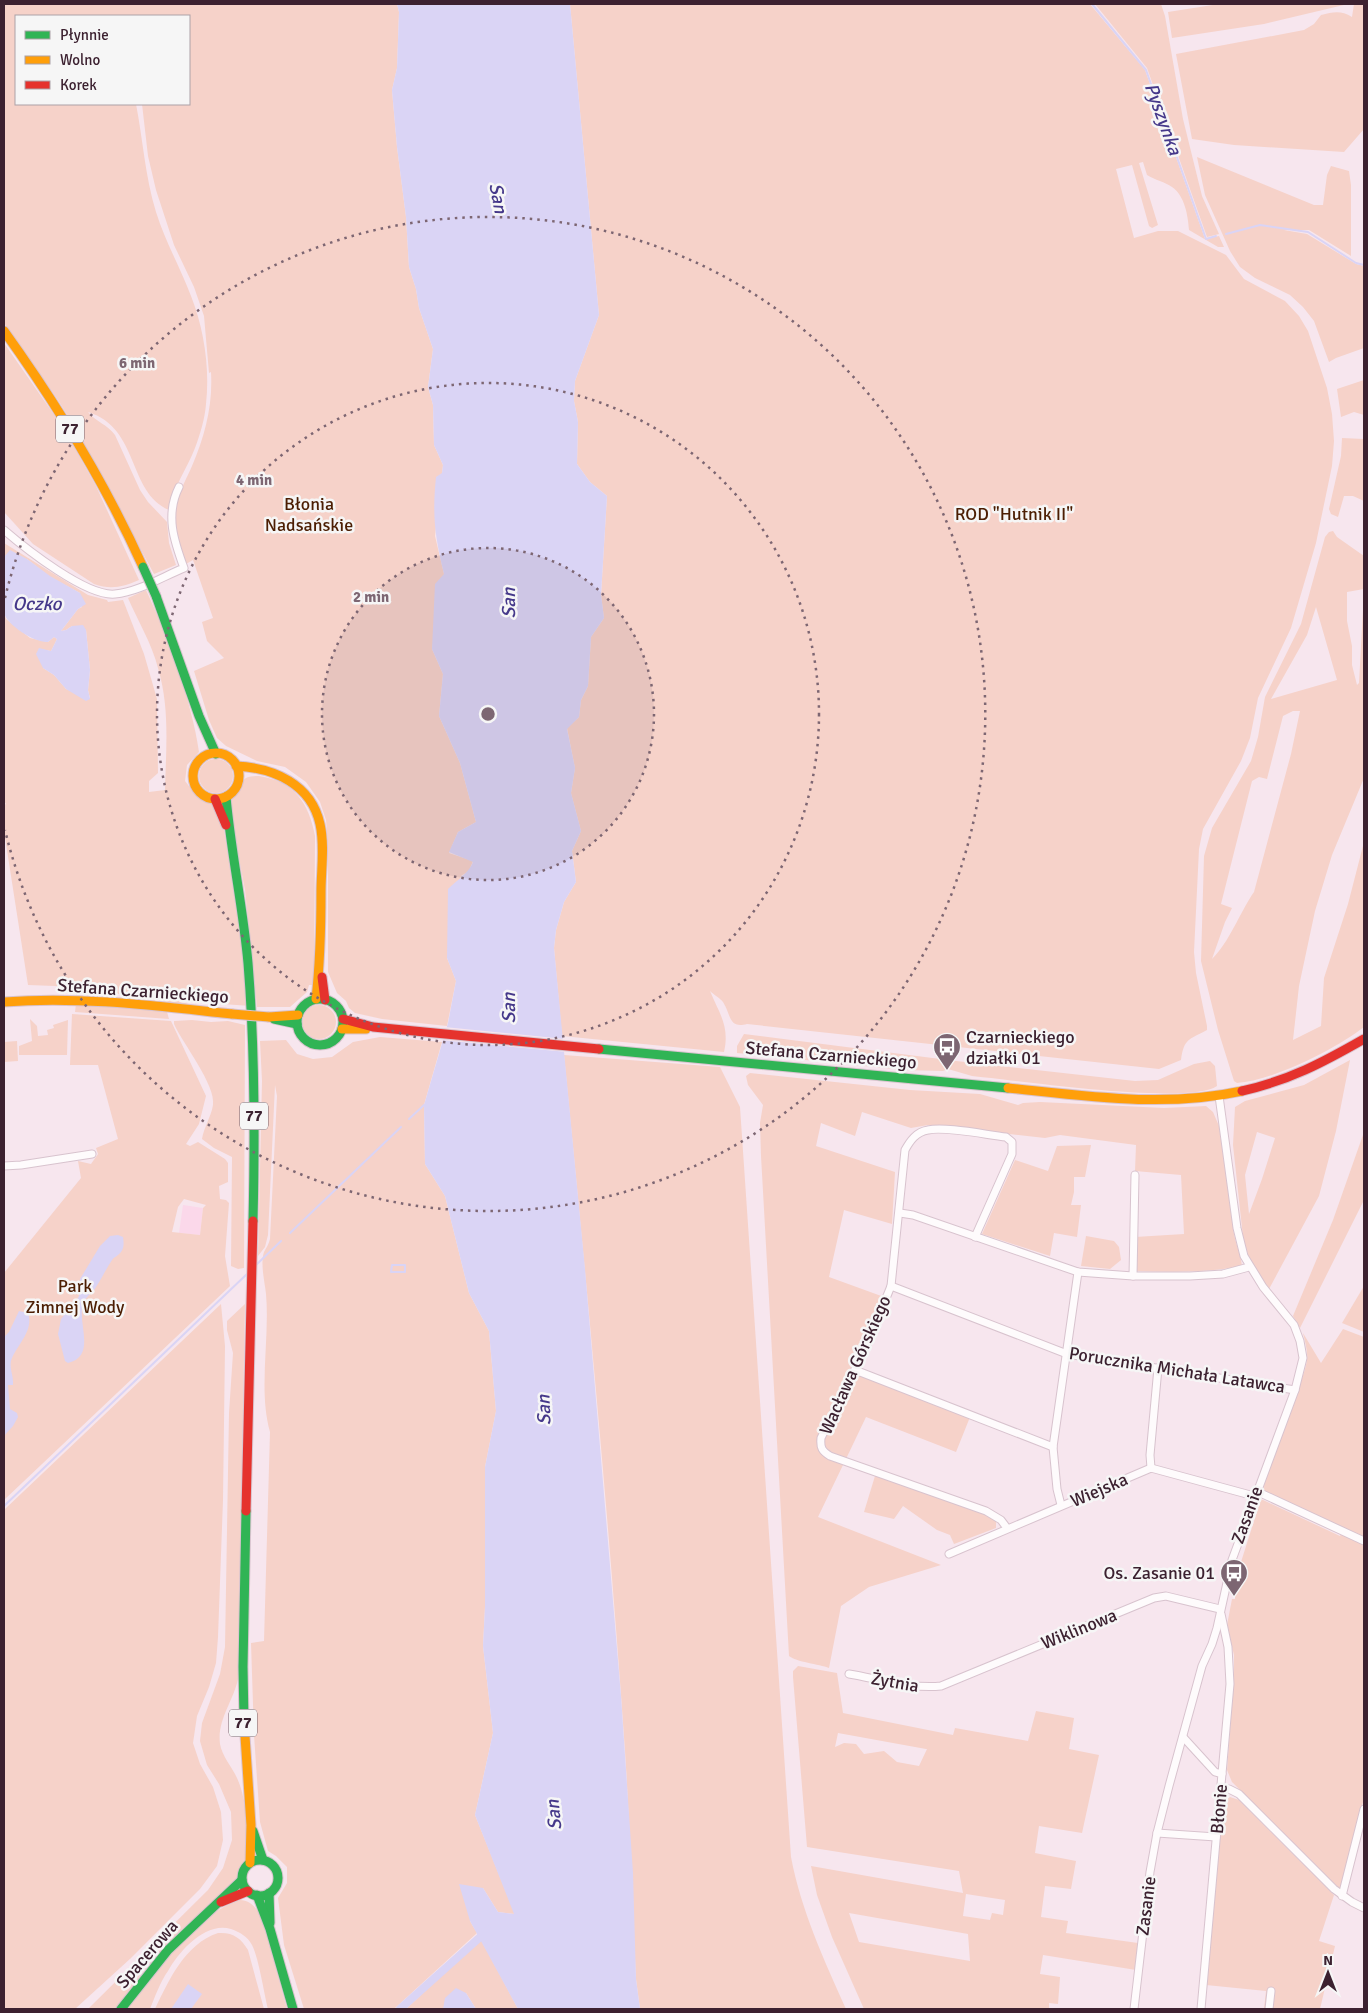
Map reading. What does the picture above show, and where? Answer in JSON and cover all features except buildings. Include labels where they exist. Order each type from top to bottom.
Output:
[{"type":"main road","name":"77","points":[[4,331],[78,442],[114,507],[156,596],[181,660],[202,725],[216,754]]},
{"type":"main road","name":"77","points":[[202,725],[205,756]]},
{"type":"main road","points":[[216,754],[229,758],[236,766],[239,778],[234,790],[226,797],[215,799],[201,794],[194,782],[195,767],[205,756],[216,754]]},
{"type":"main road","points":[[236,766],[252,766],[274,772],[292,781],[305,792],[313,804],[319,820],[322,841],[321,999]]},
{"type":"main road","points":[[239,778],[253,773],[274,772]]},
{"type":"main road","name":"77","points":[[226,797],[229,833],[244,926],[251,1006],[254,1103],[243,1685],[245,1756],[251,1825],[250,1863],[244,1870],[242,1880]]},
{"type":"main road","name":"77","points":[[215,799],[229,833]]},
{"type":"main road","points":[[321,999],[337,1007],[342,1024],[333,1041],[318,1045],[304,1038],[297,1020],[305,1005],[321,999]]},
{"type":"main road","name":"Stefana Czarnieckiego","points":[[4,1001],[92,1000],[297,1020]]},
{"type":"main road","name":"Stefana Czarnieckiego","points":[[342,1024],[1129,1099],[1174,1101],[1218,1096],[1272,1084],[1335,1057],[1364,1039]]},
{"type":"main road","name":"77","points":[[251,1825],[263,1860],[272,1866],[277,1875],[276,1885],[268,1893],[270,1929]]},
{"type":"main road","points":[[250,1863],[263,1860]]},
{"type":"main road","points":[[242,1880],[248,1891],[257,1895],[268,1893]]},
{"type":"main road","name":"Spacerowa","points":[[121,2009],[162,1955],[222,1902],[242,1880]]},
{"type":"main road","name":"Spacerowa","points":[[222,1902],[248,1891]]},
{"type":"main road","name":"77","points":[[257,1895],[270,1929],[293,2009]]},
{"type":"street","points":[[4,530],[52,566],[85,586],[105,594],[123,593],[184,568],[173,538],[172,525],[173,505],[179,487]]},
{"type":"street","name":"Zasanie","points":[[1134,2009],[1147,1890],[1157,1832],[1202,1666],[1214,1636],[1232,1560],[1255,1493],[1295,1390],[1303,1358],[1298,1332],[1244,1256],[1237,1228],[1218,1096]]},
{"type":"street","name":"Wacława Górskiego","points":[[975,1237],[1012,1154],[1012,1142],[1006,1137],[943,1130],[927,1130],[916,1135],[905,1150],[891,1286],[854,1370],[821,1438],[820,1446],[822,1451],[830,1456],[902,1483],[972,1505],[1000,1520],[1007,1528]]},
{"type":"street","points":[[4,1166],[92,1154]]},
{"type":"street","points":[[1133,1276],[1135,1175]]},
{"type":"street","points":[[900,1213],[913,1215],[1078,1272],[1133,1276],[1184,1276],[1215,1275],[1250,1267]]},
{"type":"street","points":[[1062,1506],[1056,1489],[1053,1447],[1078,1272]]},
{"type":"street","name":"Porucznika Michała Latawca","points":[[891,1286],[1067,1354],[1295,1390]]},
{"type":"street","points":[[1151,1468],[1150,1454],[1158,1368]]},
{"type":"street","points":[[854,1370],[1053,1447]]},
{"type":"street","name":"Wiejska","points":[[949,1554],[1151,1468],[1255,1493],[1364,1542]]},
{"type":"street","name":"Wiklinowa","points":[[941,1686],[1154,1598],[1166,1596],[1220,1609]]},
{"type":"street","name":"Błonie","points":[[1201,2009],[1230,1684],[1230,1666],[1220,1609]]},
{"type":"street","name":"Żytnia","points":[[849,1674],[912,1685],[941,1686]]},
{"type":"street","points":[[1183,1737],[1215,1772],[1222,1774]]},
{"type":"street","points":[[1221,1787],[1230,1788],[1239,1794],[1342,1896],[1364,1908]]},
{"type":"street","points":[[1342,1896],[1364,1809]]},
{"type":"street","points":[[1157,1832],[1216,1837]]},
{"type":"street","points":[[1269,2009],[1271,1991]]},
{"type":"shaded area","points":[[183,1205],[203,1208],[200,1235],[179,1233]]},
{"type":"green space","name":"Błonia Nadsańskie","points":[[4,4],[397,4],[399,12],[397,68],[392,90],[397,147],[406,217],[409,267],[416,289],[419,308],[433,349],[428,387],[433,405],[434,445],[443,465],[435,536],[444,574],[432,649],[443,674],[439,716],[460,763],[476,822],[458,832],[449,853],[473,861],[469,871],[461,876],[447,958],[456,981],[447,1026],[382,1019],[355,1013],[337,993],[328,972],[328,843],[326,820],[320,802],[306,782],[285,767],[257,761],[226,746],[217,738],[209,720],[194,671],[224,658],[207,641],[202,622],[213,618],[193,560],[186,564],[175,528],[179,496],[197,455],[207,420],[211,396],[211,372],[209,373],[204,316],[194,287],[174,245],[156,190],[148,156],[142,105],[190,105],[190,15],[15,15],[15,105],[136,105],[147,172],[156,212],[196,309],[205,349],[207,390],[205,415],[195,448],[174,494],[169,510],[156,501],[146,489],[117,432],[105,420],[88,412],[115,435],[140,490],[148,502],[167,522],[169,543],[176,565],[154,574],[76,429],[4,323]]},
{"type":"green space","name":"ROD \"Hutnik II\"","points":[[570,4],[1090,4],[1145,70],[1205,239],[1219,236],[1224,247],[1218,247],[1189,230],[1187,213],[1180,196],[1169,185],[1147,175],[1143,162],[1139,163],[1158,225],[1152,228],[1149,226],[1132,165],[1116,169],[1134,238],[1158,231],[1178,231],[1226,255],[1244,279],[1285,301],[1299,316],[1308,331],[1327,388],[1332,414],[1334,441],[1332,466],[1316,543],[1291,628],[1258,698],[1250,738],[1241,761],[1203,829],[1199,849],[1194,952],[1207,1030],[1188,1040],[1181,1060],[1159,1069],[747,1024],[741,1025],[733,1022],[723,1002],[710,991],[725,1027],[724,1052],[562,1036],[554,948],[556,930],[564,902],[576,882],[572,851],[581,831],[571,793],[575,768],[567,728],[579,717],[581,700],[588,686],[591,637],[604,618],[601,595],[607,496],[590,482],[577,464],[578,422],[574,401],[575,381],[599,315]]},
{"type":"green space","points":[[1095,4],[1161,4],[1165,16],[1183,119],[1202,196],[1219,234],[1207,237],[1147,68]]},
{"type":"green space","points":[[1219,4],[1348,4],[1264,24],[1172,38],[1168,12]]},
{"type":"green space","points":[[1354,4],[1364,4],[1364,129],[1344,152],[1234,145],[1192,139],[1176,54],[1304,30],[1314,24],[1321,15],[1329,13],[1341,12],[1352,17]]},
{"type":"green space","points":[[1197,157],[1314,205],[1323,205],[1327,175],[1331,166],[1349,171],[1351,185],[1351,256],[1309,230],[1284,230],[1307,234],[1356,264],[1364,266],[1364,348],[1329,362],[1314,321],[1303,307],[1290,295],[1255,278],[1240,267],[1230,251],[1205,195]]},
{"type":"green space","points":[[4,343],[64,429],[96,486],[139,580],[117,587],[94,584],[33,544],[4,512]]},
{"type":"green space","points":[[1364,380],[1364,415],[1354,412],[1341,417],[1337,389]]},
{"type":"green space","points":[[1342,438],[1364,439],[1364,501],[1353,496],[1344,496],[1338,517],[1331,514],[1329,509],[1341,456]]},
{"type":"green space","points":[[1333,531],[1337,537],[1364,556],[1364,589],[1347,592],[1347,621],[1352,646],[1352,665],[1357,685],[1359,683],[1364,591],[1364,778],[1332,855],[1315,911],[1299,986],[1293,1040],[1321,1026],[1324,978],[1348,904],[1364,842],[1364,1027],[1321,1054],[1285,1070],[1251,1081],[1237,1083],[1234,1081],[1218,1030],[1201,961],[1204,856],[1212,828],[1251,761],[1258,737],[1265,697],[1301,624],[1325,537],[1329,532]],"holes":[[[1316,607],[1337,680],[1271,699],[1307,635]],[[1293,711],[1300,711],[1291,754],[1254,892],[1224,945],[1212,959],[1232,908],[1221,904],[1252,781],[1259,777],[1267,779],[1283,716]]]},
{"type":"green space","points":[[4,543],[88,595],[107,600],[108,602],[123,600],[144,654],[157,699],[158,773],[149,781],[149,792],[165,790],[166,713],[162,683],[155,659],[149,641],[128,598],[146,590],[163,628],[178,670],[196,733],[199,752],[187,765],[185,781],[192,790],[197,790],[204,796],[212,799],[222,817],[251,1006],[178,1001],[192,1005],[229,1008],[227,1009],[176,1004],[151,998],[55,986],[28,985],[4,831],[4,805],[6,804],[4,801],[4,613],[6,619],[30,638],[48,642],[54,637],[57,639],[51,651],[45,650],[43,668],[54,675],[66,689],[90,698],[88,690],[90,670],[86,630],[72,626],[61,631],[78,609],[82,607],[80,593],[50,577],[27,559],[4,557]]},
{"type":"green space","points":[[216,759],[228,764],[233,776],[228,788],[216,793],[204,788],[199,776],[204,764]]},
{"type":"green space","points":[[259,776],[282,783],[291,788],[309,813],[315,836],[314,985],[309,985],[307,992],[290,1007],[257,1007],[245,890],[229,806],[236,791],[246,778]]},
{"type":"green space","points":[[76,1004],[164,1011],[167,1012],[169,1019],[75,1012]]},
{"type":"green space","points":[[319,1005],[331,1010],[336,1022],[331,1034],[319,1039],[307,1034],[302,1022],[307,1010]]},
{"type":"green space","name":"Park Zimnej Wody","points":[[72,1014],[171,1021],[206,1096],[199,1124],[186,1144],[190,1146],[198,1142],[225,1159],[228,1163],[228,1182],[219,1186],[220,1199],[226,1200],[229,1203],[225,1256],[230,1286],[4,1500],[4,1273],[81,1178],[78,1161],[91,1164],[98,1154],[96,1148],[118,1139],[98,1065],[70,1065]],"holes":[[[184,1199],[206,1205],[203,1208],[200,1235],[172,1232],[178,1207]]]},
{"type":"green space","points":[[30,1019],[37,1026],[38,1036],[48,1035],[47,1030],[54,1028],[53,1025],[68,1020],[67,1055],[19,1055],[19,1046],[32,1041]]},
{"type":"green space","points":[[174,1021],[228,1021],[245,1025],[244,1268],[238,1269],[231,1266],[232,1157],[214,1148],[202,1139],[212,1109],[213,1097],[204,1076],[174,1024]]},
{"type":"green space","points":[[744,1034],[956,1061],[1135,1081],[1158,1080],[1194,1064],[1210,1061],[1215,1066],[1217,1086],[1200,1091],[1138,1093],[972,1076],[948,1069],[943,1071],[903,1070],[737,1053],[737,1046]]},
{"type":"green space","points":[[380,1037],[442,1042],[424,1105],[425,1164],[445,1196],[469,1293],[489,1331],[496,1411],[485,1467],[485,1607],[483,1646],[493,1733],[475,1815],[515,1914],[498,1912],[483,1888],[470,1921],[477,1933],[394,2009],[304,2009],[284,1945],[278,1898],[287,1883],[287,1867],[268,1851],[260,1822],[254,1735],[251,1643],[264,1641],[270,1432],[265,1399],[267,1311],[262,1262],[270,1239],[277,1096],[275,1085],[268,1235],[265,1247],[258,1256],[262,1081],[260,1041],[286,1040],[297,1054],[313,1059],[332,1057],[353,1042]]},
{"type":"green space","points":[[17,1041],[18,1061],[4,1062],[4,1042]]},
{"type":"green space","points":[[564,1055],[720,1067],[740,1107],[791,1857],[807,1915],[846,2009],[640,2009],[636,1979],[627,1780],[619,1664]]},
{"type":"green space","points":[[1350,1060],[1336,1131],[1319,1196],[1269,1289],[1260,1278],[1248,1255],[1243,1237],[1233,1145],[1235,1107],[1245,1101],[1304,1085]],"holes":[[[1257,1132],[1275,1138],[1262,1179],[1249,1214],[1245,1175]]]},
{"type":"green space","points":[[750,1073],[910,1090],[980,1094],[1018,1105],[1040,1102],[1164,1108],[1206,1106],[1213,1112],[1219,1126],[1234,1234],[1241,1258],[1242,1266],[1229,1268],[1176,1272],[1136,1271],[1135,1237],[1184,1234],[1181,1175],[1135,1171],[1136,1145],[1060,1135],[1045,1138],[928,1125],[911,1128],[862,1112],[855,1136],[821,1123],[816,1146],[895,1172],[892,1224],[844,1210],[829,1277],[884,1297],[856,1362],[818,1439],[820,1453],[843,1465],[818,1517],[941,1565],[869,1587],[841,1606],[829,1668],[797,1660],[789,1656],[761,1156],[760,1123],[763,1105],[748,1085],[746,1076]]},
{"type":"green space","points":[[1364,1132],[1364,1200],[1300,1328],[1293,1316],[1333,1220]]},
{"type":"green space","points":[[1091,1145],[1085,1177],[1074,1177],[1074,1192],[1071,1205],[1081,1205],[1077,1237],[1054,1233],[1050,1256],[982,1234],[1015,1160],[1048,1171],[1057,1146]]},
{"type":"green space","points":[[1086,1236],[1114,1241],[1119,1247],[1121,1260],[1110,1269],[1081,1266]]},
{"type":"green space","points":[[1364,1286],[1364,1332],[1342,1323]]},
{"type":"green space","points":[[221,1304],[225,1346],[223,1500],[218,1637],[216,1663],[209,1687],[197,1716],[193,1743],[200,1764],[213,1787],[221,1812],[223,1840],[217,1866],[200,1889],[131,1958],[75,2009],[4,2009],[4,1510]]},
{"type":"green space","points":[[245,1304],[238,1679],[223,1719],[220,1744],[237,1778],[243,1795],[247,1817],[248,1849],[239,1876],[232,1888],[170,1941],[145,1969],[116,2009],[88,2009],[208,1890],[223,1868],[232,1840],[231,1812],[219,1784],[207,1765],[200,1741],[202,1723],[220,1674],[225,1647],[229,1413],[233,1353],[227,1330],[227,1321]]},
{"type":"green space","points":[[1343,1329],[1364,1337],[1364,1798],[1341,1890],[1232,1782],[1227,1770],[1234,1655],[1227,1625],[1232,1599],[1235,1599],[1233,1595],[1241,1562],[1261,1499],[1340,1536],[1343,1529],[1265,1493],[1264,1483],[1274,1450],[1304,1373],[1307,1357],[1303,1333],[1321,1363]]},
{"type":"green space","points":[[856,1373],[970,1417],[956,1452],[866,1417],[845,1461],[828,1452],[822,1442]]},
{"type":"green space","points":[[875,1476],[975,1508],[996,1521],[996,1528],[954,1544],[950,1535],[937,1530],[903,1506],[894,1519],[864,1512]]},
{"type":"green space","points":[[798,1666],[837,1673],[843,1713],[953,1735],[955,1728],[1028,1741],[1036,1711],[1074,1718],[1069,1749],[1099,1755],[1082,1833],[1039,1826],[1035,1853],[1076,1861],[1071,1889],[1045,1886],[1041,1917],[1068,1921],[1066,1933],[1138,1943],[1136,1970],[1043,1955],[1040,1974],[1060,1977],[1058,2004],[1049,2003],[1049,2009],[864,2009],[832,1937],[817,1895],[811,1866],[963,1893],[959,1871],[807,1847],[793,1671]],"holes":[[[838,1733],[926,1749],[927,1749],[919,1766],[897,1762],[884,1751],[864,1754],[856,1744],[844,1743],[835,1747]],[[966,1894],[1005,1900],[1003,1915],[992,1913],[990,1920],[963,1916]],[[849,1913],[968,1934],[970,1961],[859,1942]]]},
{"type":"green space","points":[[1230,1797],[1239,1800],[1334,1895],[1319,1941],[1335,1946],[1320,2009],[1264,2009],[1266,1991],[1206,1985],[1223,1802]]},
{"type":"green space","points":[[240,1900],[250,1903],[256,1908],[262,1918],[287,2009],[268,2009],[252,1945],[241,1933],[222,1928],[212,1929],[186,1947],[173,1963],[163,1980],[150,2009],[126,2009],[162,1962],[192,1931],[208,1917]]},
{"type":"green space","points":[[218,1933],[236,1937],[248,1950],[264,2009],[155,2009],[172,1975],[187,1954],[206,1938]]},
{"type":"green space","points":[[481,1939],[518,2009],[476,2009],[466,1993],[443,2009],[406,2009]]},
{"type":"water","name":"San","points":[[397,4],[570,4],[599,315],[575,381],[574,401],[578,422],[577,464],[590,482],[607,496],[601,595],[604,618],[591,637],[588,686],[581,700],[579,717],[567,729],[575,768],[571,793],[581,831],[572,851],[576,882],[564,902],[556,930],[554,948],[585,1269],[621,1696],[633,1873],[636,1979],[640,2009],[518,2009],[470,1921],[459,1884],[483,1888],[498,1912],[514,1914],[475,1815],[493,1733],[483,1646],[485,1607],[485,1467],[496,1411],[489,1331],[469,1293],[445,1196],[425,1164],[424,1105],[448,1023],[456,981],[447,958],[448,889],[466,873],[473,862],[449,852],[458,832],[476,822],[460,763],[439,716],[443,674],[432,649],[435,584],[444,574],[438,549],[434,515],[436,477],[442,473],[443,465],[434,445],[433,405],[428,387],[433,349],[419,308],[416,289],[409,267],[406,217],[397,147],[392,90],[397,68],[399,12]]},
{"type":"water","name":"Oczko","points":[[10,550],[80,593],[86,604],[78,609],[61,631],[72,626],[83,625],[86,630],[90,670],[88,690],[90,699],[86,701],[66,689],[54,675],[43,668],[36,654],[39,648],[51,651],[57,639],[54,637],[48,642],[36,640],[16,628],[6,618],[4,613],[4,557]]},
{"type":"water","points":[[118,1235],[123,1237],[123,1249],[112,1260],[83,1305],[84,1346],[82,1354],[77,1359],[68,1363],[65,1361],[58,1334],[61,1319],[79,1296],[80,1279],[100,1246],[110,1236]]},
{"type":"water","points":[[19,1311],[28,1313],[29,1325],[11,1361],[13,1385],[8,1385],[10,1409],[17,1413],[18,1417],[4,1436],[4,1337],[9,1332]]},
{"type":"water","points":[[188,1984],[202,1994],[191,2009],[171,2009]]},
{"type":"water","points":[[456,1988],[466,1993],[476,2009],[443,2009],[445,1998]]},
{"type":"pier","points":[[444,1027],[565,1039],[567,1052],[440,1040]]},
{"type":"waterway","name":"Pyszynka","points":[[1092,4],[1146,70],[1206,239],[1216,236]]},
{"type":"waterway","name":"Pyszynka","points":[[1226,234],[1260,225],[1308,232],[1356,263],[1364,265]]},
{"type":"waterway","points":[[409,1119],[424,1105]]},
{"type":"waterway","points":[[290,1233],[401,1127]]},
{"type":"waterway","points":[[255,1266],[281,1241]]},
{"type":"waterway","points":[[392,1265],[405,1265],[405,1272],[391,1272],[392,1265]]},
{"type":"waterway","points":[[4,1506],[248,1273]]},
{"type":"waterway","points":[[400,2009],[488,1930]]},
{"type":"traffic: fast","points":[[143,567],[156,596]]},
{"type":"traffic: fast","points":[[156,596],[199,716],[216,754]]},
{"type":"traffic: fast","points":[[226,797],[248,963],[254,1092],[253,1221]]},
{"type":"traffic: fast","points":[[320,999],[333,1003],[339,1009],[343,1022],[339,1035],[333,1041],[320,1045],[307,1041],[301,1035],[297,1022],[301,1009],[307,1003],[320,999]]},
{"type":"traffic: fast","points":[[274,1019],[297,1024]]},
{"type":"traffic: fast","points":[[599,1049],[1008,1088]]},
{"type":"traffic: fast","points":[[244,1721],[243,1667],[246,1511]]},
{"type":"traffic: fast","points":[[253,1831],[263,1860]]},
{"type":"traffic: fast","points":[[260,1860],[273,1865],[278,1878],[273,1891],[260,1896],[247,1891],[242,1878],[247,1865],[260,1860]]},
{"type":"traffic: fast","points":[[121,2009],[168,1950],[242,1880]]},
{"type":"traffic: fast","points":[[269,1893],[270,1923]]},
{"type":"traffic: fast","points":[[257,1895],[270,1929],[293,2009]]},
{"type":"traffic: slow","points":[[4,331],[62,416],[80,446],[113,505],[143,567]]},
{"type":"traffic: slow","points":[[216,753],[229,757],[235,763],[239,776],[235,789],[229,795],[216,799],[203,795],[197,789],[193,776],[197,763],[203,757],[216,753]]},
{"type":"traffic: slow","points":[[236,766],[264,770],[289,781],[308,798],[320,824],[323,849],[320,946],[316,999]]},
{"type":"traffic: slow","points":[[4,1002],[33,1000],[90,1001],[232,1014]]},
{"type":"traffic: slow","points":[[232,1014],[269,1017]]},
{"type":"traffic: slow","points":[[269,1017],[298,1015]]},
{"type":"traffic: slow","points":[[342,1029],[366,1029]]},
{"type":"traffic: slow","points":[[1008,1088],[1096,1097],[1154,1100],[1184,1099],[1242,1091]]},
{"type":"traffic: slow","points":[[244,1721],[251,1825],[250,1863]]},
{"type":"traffic: jam","points":[[215,799],[226,825]]},
{"type":"traffic: jam","points":[[322,977],[325,1000]]},
{"type":"traffic: jam","points":[[343,1019],[373,1027],[599,1049]]},
{"type":"traffic: jam","points":[[1242,1091],[1291,1076],[1334,1056],[1364,1039]]},
{"type":"traffic: jam","points":[[246,1511],[253,1221]]},
{"type":"traffic: jam","points":[[221,1902],[248,1891]]},
{"type":"place","name":"Czarnieckiego działki 01","points":[[947,1071]]},
{"type":"place","name":"Os. Zasanie 01","points":[[1234,1597]]}]
